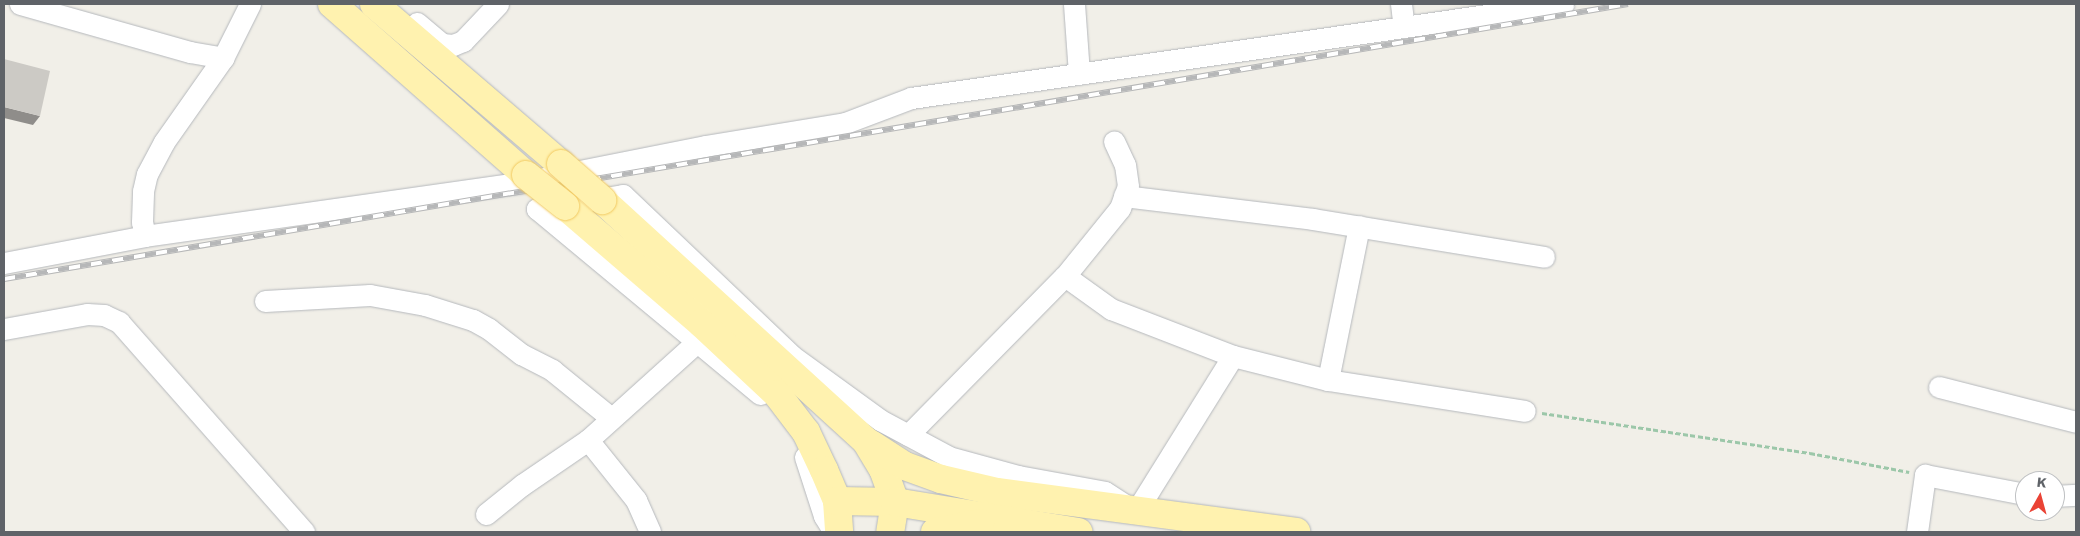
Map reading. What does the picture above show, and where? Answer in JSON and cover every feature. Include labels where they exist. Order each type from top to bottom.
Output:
[{"type":"main road","points":[[332,4],[526,175],[701,322],[777,394],[806,432],[837,501],[839,532]]},
{"type":"main road","points":[[374,4],[562,164],[866,441],[905,466],[941,479],[997,492],[1134,517],[1296,532]]},
{"type":"main road","points":[[866,441],[883,469],[894,502],[890,532]]},
{"type":"main road","points":[[837,501],[894,502],[1078,532]]},
{"type":"main road","points":[[935,532],[976,524],[1011,521]]},
{"type":"street","points":[[20,4],[190,52],[224,58]]},
{"type":"street","points":[[145,236],[142,222],[143,191],[147,174],[164,142],[224,58],[250,4]]},
{"type":"street","points":[[393,4],[442,44],[447,45],[463,41],[498,4]]},
{"type":"street","points":[[1074,4],[1079,74]]},
{"type":"street","points":[[1401,4],[1404,27]]},
{"type":"street","points":[[4,263],[145,236],[524,182],[705,146],[845,123],[911,98],[1563,4]]},
{"type":"street","points":[[908,435],[1065,276],[1120,208],[1128,186],[1126,165],[1114,141]]},
{"type":"street","points":[[834,532],[824,516],[811,470],[796,435],[768,401],[537,208],[623,195],[792,356],[880,420],[949,457],[1018,476],[1105,492],[1134,517],[1232,356]]},
{"type":"street","points":[[1124,196],[1359,226],[1544,257]]},
{"type":"street","points":[[1328,380],[1359,226]]},
{"type":"street","points":[[1065,276],[1111,309],[1232,356],[1328,380],[1525,411]]},
{"type":"street","points":[[265,301],[370,295],[425,305],[473,320],[489,329],[521,354],[552,370],[611,418]]},
{"type":"street","points":[[4,329],[87,314],[104,316],[119,322],[126,327],[304,532]]},
{"type":"street","points":[[486,514],[522,486],[588,440],[697,342]]},
{"type":"street","points":[[1939,387],[2076,422]]},
{"type":"street","points":[[588,440],[636,500],[650,532]]},
{"type":"street","points":[[1917,532],[1926,475],[2015,492]]},
{"type":"path","points":[[1525,411],[1810,453],[1926,475]]},
{"type":"building","points":[[4,59],[50,71],[40,116],[4,107]]},
{"type":"railway","points":[[4,279],[1628,4]]}]
